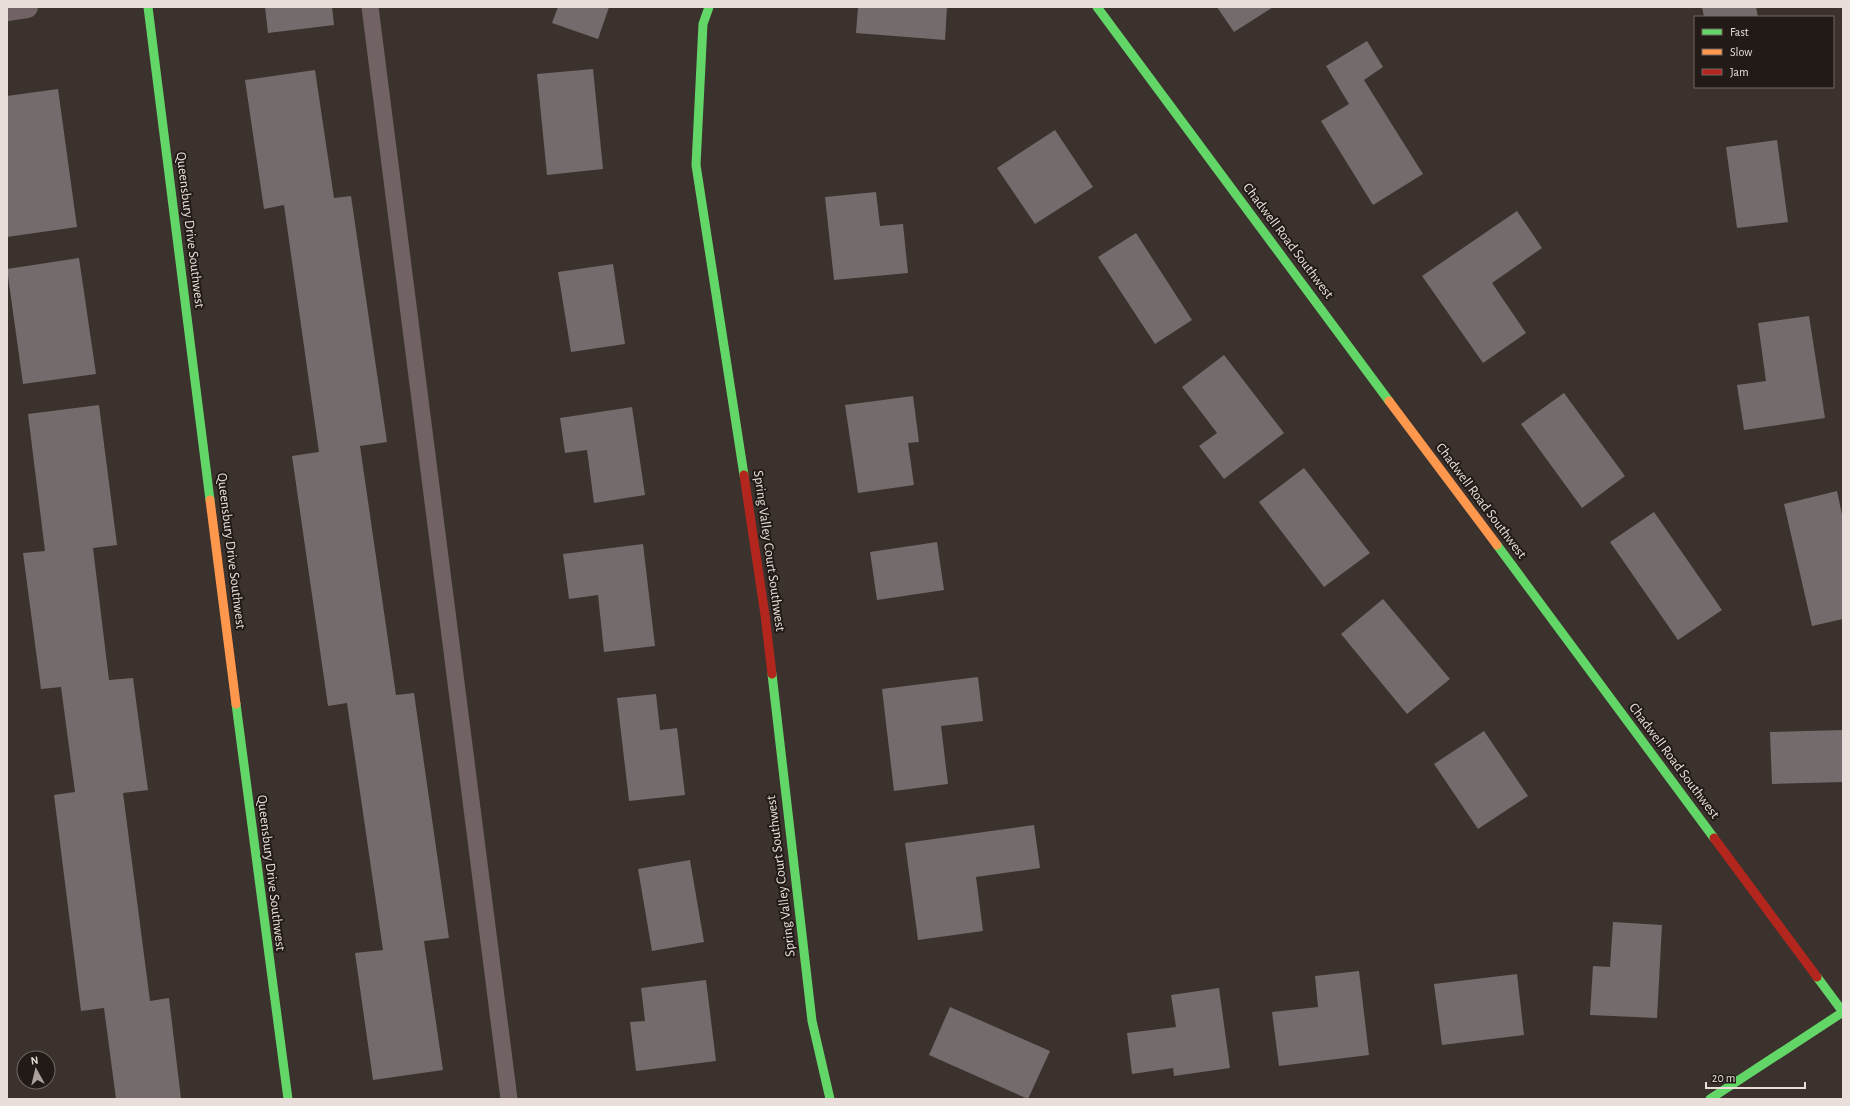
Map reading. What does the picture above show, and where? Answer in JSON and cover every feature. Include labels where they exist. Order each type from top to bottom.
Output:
[{"type":"street","points":[[7,10],[27,7]]},
{"type":"street","name":"Queensbury Drive Southwest","points":[[148,7],[258,880],[288,1099]]},
{"type":"street","name":"Spring Valley Court Southwest","points":[[709,7],[703,24],[696,165],[765,615],[812,1020],[830,1099]]},
{"type":"street","name":"Chadwell Road Southwest","points":[[1096,7],[1843,1012]]},
{"type":"street","points":[[1710,1099],[1843,1012]]},
{"type":"lane","points":[[370,7],[509,1099]]},
{"type":"building","points":[[265,7],[332,7],[334,25],[268,33]]},
{"type":"building","points":[[558,7],[609,7],[598,39],[552,23]]},
{"type":"building","points":[[858,7],[947,7],[945,40],[856,33]]},
{"type":"building","points":[[1217,7],[1273,7],[1234,32]]},
{"type":"building","points":[[1702,7],[1756,7],[1758,16],[1704,16]]},
{"type":"building","points":[[1367,41],[1383,67],[1364,80],[1423,174],[1373,205],[1321,121],[1349,104],[1326,66]]},
{"type":"building","points":[[593,69],[603,169],[547,175],[537,74]]},
{"type":"building","points":[[315,70],[334,198],[351,196],[387,442],[360,446],[396,695],[414,693],[449,938],[424,941],[443,1070],[373,1080],[355,953],[383,950],[347,703],[328,706],[292,456],[319,452],[284,205],[264,209],[245,80]]},
{"type":"building","points":[[58,89],[77,227],[7,237],[7,96]]},
{"type":"building","points":[[1055,130],[1093,187],[1035,224],[997,168]]},
{"type":"building","points":[[1777,140],[1788,222],[1737,228],[1726,147]]},
{"type":"building","points":[[876,192],[880,226],[903,224],[908,273],[834,280],[825,197]]},
{"type":"building","points":[[1517,211],[1542,248],[1492,283],[1526,333],[1483,363],[1422,276]]},
{"type":"building","points":[[1136,233],[1192,320],[1155,344],[1098,257]]},
{"type":"building","points":[[79,258],[96,374],[23,384],[7,269]]},
{"type":"building","points":[[613,264],[625,344],[571,352],[558,272]]},
{"type":"building","points":[[1809,316],[1825,418],[1744,430],[1737,385],[1766,381],[1758,323]]},
{"type":"building","points":[[1224,355],[1284,433],[1224,479],[1199,446],[1217,433],[1182,387]]},
{"type":"building","points":[[1564,393],[1625,476],[1582,508],[1521,424]]},
{"type":"building","points":[[913,396],[919,442],[908,443],[914,485],[858,493],[845,405]]},
{"type":"building","points":[[99,405],[117,545],[93,548],[109,680],[133,678],[148,790],[123,793],[150,1001],[169,998],[181,1099],[116,1099],[104,1008],[81,1011],[54,795],[75,792],[61,687],[41,689],[23,553],[45,551],[28,414]]},
{"type":"building","points":[[632,407],[645,495],[594,503],[587,450],[565,453],[560,418]]},
{"type":"building","points":[[1304,468],[1370,553],[1324,587],[1259,502]]},
{"type":"building","points":[[1837,491],[1843,519],[1843,619],[1812,626],[1784,504]]},
{"type":"building","points":[[1654,512],[1722,610],[1678,640],[1610,542]]},
{"type":"building","points":[[937,542],[944,590],[877,600],[870,552]]},
{"type":"building","points":[[643,544],[655,646],[604,652],[598,595],[569,599],[563,554]]},
{"type":"building","points":[[1383,599],[1450,679],[1407,714],[1341,634]]},
{"type":"building","points":[[978,677],[983,721],[941,726],[948,784],[894,791],[882,689]]},
{"type":"building","points":[[656,694],[660,730],[677,728],[685,795],[629,801],[617,698]]},
{"type":"building","points":[[1843,730],[1843,782],[1772,784],[1770,732]]},
{"type":"building","points":[[1484,731],[1528,796],[1478,829],[1434,764]]},
{"type":"building","points":[[1034,825],[1040,868],[976,877],[983,931],[918,940],[905,843]]},
{"type":"building","points":[[690,860],[704,942],[652,951],[638,869]]},
{"type":"building","points":[[1613,922],[1662,925],[1657,1018],[1590,1015],[1593,966],[1610,967]]},
{"type":"building","points":[[1359,971],[1369,1055],[1279,1066],[1272,1012],[1318,1007],[1315,976]]},
{"type":"building","points":[[1517,974],[1524,1035],[1442,1045],[1434,984]]},
{"type":"building","points":[[706,980],[716,1061],[636,1071],[630,1022],[645,1021],[641,988]]},
{"type":"building","points":[[1219,988],[1230,1068],[1174,1076],[1173,1068],[1132,1074],[1127,1033],[1176,1027],[1171,995]]},
{"type":"building","points":[[950,1007],[1050,1051],[1028,1099],[929,1055]]},
{"type":"traffic: fast","points":[[148,7],[210,500]]},
{"type":"traffic: fast","points":[[709,7],[703,24],[696,165],[744,475]]},
{"type":"traffic: fast","points":[[1097,7],[1389,401]]},
{"type":"traffic: fast","points":[[1497,545],[1714,838]]},
{"type":"traffic: fast","points":[[772,674],[812,1021],[830,1099]]},
{"type":"traffic: fast","points":[[236,704],[288,1099]]},
{"type":"traffic: fast","points":[[1710,1099],[1843,1012],[1817,977]]},
{"type":"traffic: slow","points":[[1389,401],[1497,545]]},
{"type":"traffic: slow","points":[[210,500],[236,704]]},
{"type":"traffic: jam","points":[[744,475],[765,615],[772,674]]},
{"type":"traffic: jam","points":[[1714,838],[1817,977]]}]
